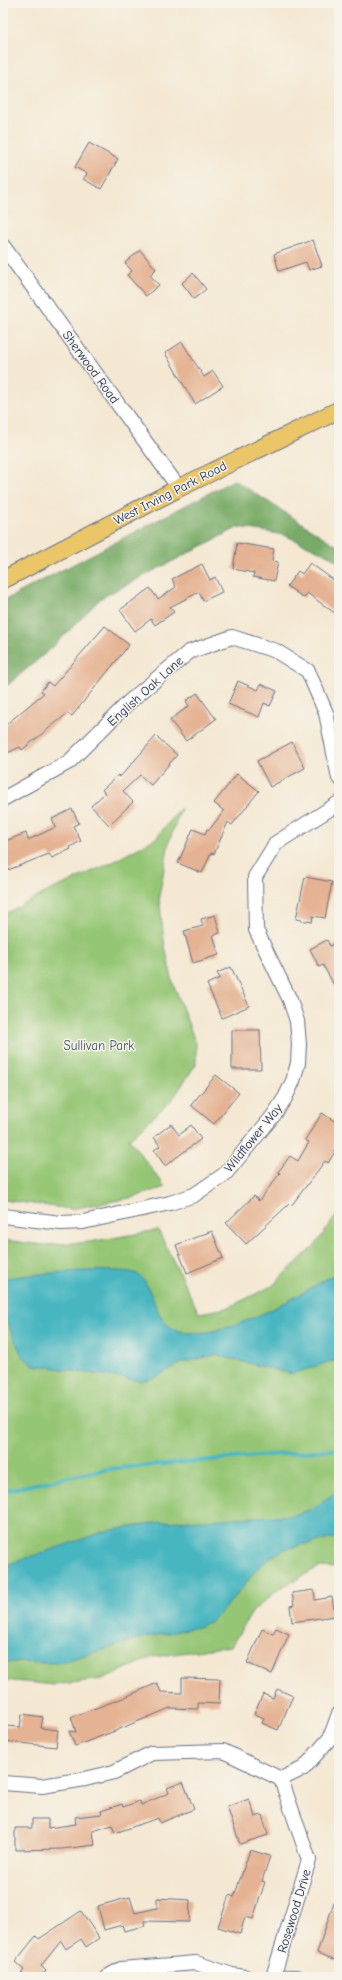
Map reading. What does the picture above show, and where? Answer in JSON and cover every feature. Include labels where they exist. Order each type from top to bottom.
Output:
[{"type":"main road","name":"West Irving Park Road","points":[[3,580],[179,488],[339,410]]},
{"type":"street","name":"Sherwood Road","points":[[3,246],[179,488]]},
{"type":"street","name":"English Oak Lane","points":[[3,799],[69,762],[130,701],[189,652],[232,637],[276,650],[308,671],[326,713],[339,778]]},
{"type":"street","name":"Wildflower Way","points":[[3,1216],[61,1223],[83,1222],[170,1203],[194,1195],[225,1174],[273,1116],[286,1098],[293,1081],[298,1063],[299,1044],[297,1021],[290,1000],[256,930],[255,877],[276,843],[339,803]]},
{"type":"street","points":[[3,1783],[42,1786],[85,1779],[114,1772],[152,1753],[223,1751],[281,1779],[304,1768],[330,1738],[339,1714]]},
{"type":"street","name":"Rosewood Drive","points":[[274,1977],[309,1860],[281,1779]]},
{"type":"street","points":[[107,1977],[121,1969],[196,1963],[237,1976]]},
{"type":"street","points":[[288,1977],[296,1977]]},
{"type":"green space","points":[[234,480],[339,547],[339,563],[326,554],[284,535],[239,527],[101,598],[53,647],[3,689],[3,601]]},
{"type":"green space","name":"Sullivan Park","points":[[181,808],[169,842],[159,896],[164,941],[173,983],[196,1044],[196,1064],[172,1100],[129,1139],[165,1187],[135,1197],[71,1209],[3,1200],[3,1046],[9,1043],[3,1018],[3,915],[49,891],[113,862],[156,838]]},
{"type":"green space","points":[[339,1212],[339,1568],[319,1567],[280,1588],[253,1611],[231,1646],[153,1657],[102,1679],[55,1685],[3,1680],[3,1240],[45,1245],[89,1242],[158,1230],[199,1313],[227,1308],[272,1286],[316,1244]]},
{"type":"water","points":[[94,1271],[128,1272],[137,1274],[142,1278],[159,1313],[168,1325],[185,1332],[206,1332],[229,1327],[255,1317],[303,1293],[339,1271],[339,1361],[332,1361],[292,1374],[216,1355],[184,1362],[154,1378],[141,1381],[34,1365],[22,1356],[3,1314],[3,1282],[7,1278]]},
{"type":"water","points":[[339,1490],[339,1537],[284,1549],[260,1565],[236,1596],[213,1620],[198,1627],[138,1639],[58,1663],[3,1662],[3,1566],[106,1531],[162,1522],[294,1515],[312,1509]]},
{"type":"building","points":[[89,143],[118,159],[101,189],[83,179],[87,174],[75,167]]},
{"type":"building","points":[[313,240],[322,266],[309,270],[306,262],[279,271],[274,254]]},
{"type":"building","points":[[140,250],[156,269],[150,275],[159,285],[146,296],[127,275],[132,271],[125,263]]},
{"type":"building","points":[[193,273],[206,289],[194,299],[182,283]]},
{"type":"building","points":[[182,342],[204,377],[213,371],[223,386],[195,404],[165,353]]},
{"type":"building","points":[[237,543],[274,549],[272,561],[278,562],[274,581],[253,577],[254,573],[233,569]]},
{"type":"building","points":[[310,563],[339,584],[339,616],[307,593],[304,598],[287,586],[298,571],[302,574]]},
{"type":"building","points":[[202,564],[210,580],[215,577],[222,592],[203,601],[199,592],[170,607],[174,612],[155,625],[151,619],[135,631],[120,610],[150,588],[158,599],[176,587],[172,579]]},
{"type":"building","points":[[105,626],[129,645],[72,716],[68,713],[22,750],[20,747],[3,755],[3,727],[44,693],[41,691],[48,682],[53,686]]},
{"type":"building","points":[[238,681],[258,690],[261,684],[277,691],[270,706],[264,703],[259,717],[228,704]]},
{"type":"building","points":[[197,693],[216,719],[186,741],[170,720],[189,706],[186,701]]},
{"type":"building","points":[[156,736],[177,755],[151,785],[140,775],[123,791],[133,802],[109,825],[91,806],[105,793],[102,790],[118,775],[120,777]]},
{"type":"building","points":[[292,742],[305,768],[270,787],[257,761]]},
{"type":"building","points":[[237,774],[259,791],[232,825],[228,822],[214,854],[211,853],[202,873],[178,863],[193,829],[205,834],[207,829],[209,830],[224,811],[214,803]]},
{"type":"building","points":[[72,809],[79,823],[73,826],[81,841],[70,847],[71,849],[52,858],[49,854],[3,872],[3,842],[26,833],[28,840],[56,827],[52,819]]},
{"type":"building","points":[[305,877],[332,882],[325,918],[313,916],[312,922],[296,919]]},
{"type":"building","points":[[215,915],[220,933],[213,935],[219,955],[193,963],[184,931],[203,926],[201,919]]},
{"type":"building","points":[[327,940],[330,946],[339,941],[339,994],[323,965],[319,967],[310,949]]},
{"type":"building","points":[[231,967],[249,1006],[222,1018],[207,984],[220,978],[217,973]]},
{"type":"building","points":[[232,1030],[260,1030],[261,1069],[232,1069]]},
{"type":"building","points":[[216,1075],[239,1093],[214,1124],[191,1105]]},
{"type":"building","points":[[322,1113],[339,1124],[339,1145],[328,1163],[325,1161],[291,1206],[289,1204],[246,1244],[226,1223],[254,1196],[259,1201],[280,1173],[278,1172],[290,1156],[298,1161],[309,1142],[305,1140]]},
{"type":"building","points":[[171,1124],[179,1135],[191,1125],[201,1139],[165,1166],[154,1150],[160,1146],[154,1137]]},
{"type":"building","points":[[212,1231],[223,1258],[187,1273],[176,1245]]},
{"type":"building","points":[[314,1590],[315,1600],[332,1597],[335,1616],[292,1622],[290,1606],[294,1605],[292,1593]]},
{"type":"building","points":[[276,1628],[289,1634],[272,1674],[247,1663],[262,1629],[273,1634]]},
{"type":"building","points":[[182,1678],[220,1679],[219,1704],[198,1703],[198,1709],[170,1708],[75,1746],[69,1731],[76,1732],[71,1717],[123,1698],[157,1683],[161,1692],[182,1693]]},
{"type":"building","points":[[277,1689],[293,1696],[278,1730],[262,1723],[264,1718],[254,1714],[263,1694],[273,1698]]},
{"type":"building","points":[[22,1714],[43,1717],[41,1728],[58,1730],[56,1747],[3,1741],[3,1726],[20,1727]]},
{"type":"building","points":[[183,1782],[194,1809],[160,1823],[158,1818],[115,1833],[112,1825],[93,1831],[95,1845],[62,1849],[15,1850],[15,1828],[32,1828],[32,1819],[48,1819],[48,1828],[76,1824],[75,1817],[102,1814],[101,1811],[122,1804],[123,1807],[140,1801],[141,1805],[169,1793],[167,1788]]},
{"type":"building","points":[[249,1799],[255,1817],[262,1815],[268,1835],[240,1844],[227,1807]]},
{"type":"building","points":[[250,1850],[270,1856],[262,1881],[265,1882],[253,1919],[245,1917],[240,1934],[218,1927],[229,1895],[234,1897]]},
{"type":"building","points":[[337,1893],[339,1893],[339,1961],[317,1953]]},
{"type":"building","points":[[130,1897],[135,1913],[157,1908],[157,1898],[190,1900],[189,1922],[144,1921],[145,1926],[124,1931],[122,1925],[104,1930],[98,1906]]},
{"type":"building","points":[[81,1911],[99,1938],[86,1947],[81,1939],[66,1949],[61,1941],[41,1966],[46,1971],[41,1977],[19,1977],[24,1970],[15,1962],[36,1936],[39,1939]]},
{"type":"waterway","points":[[3,1491],[108,1469],[339,1449]]}]
